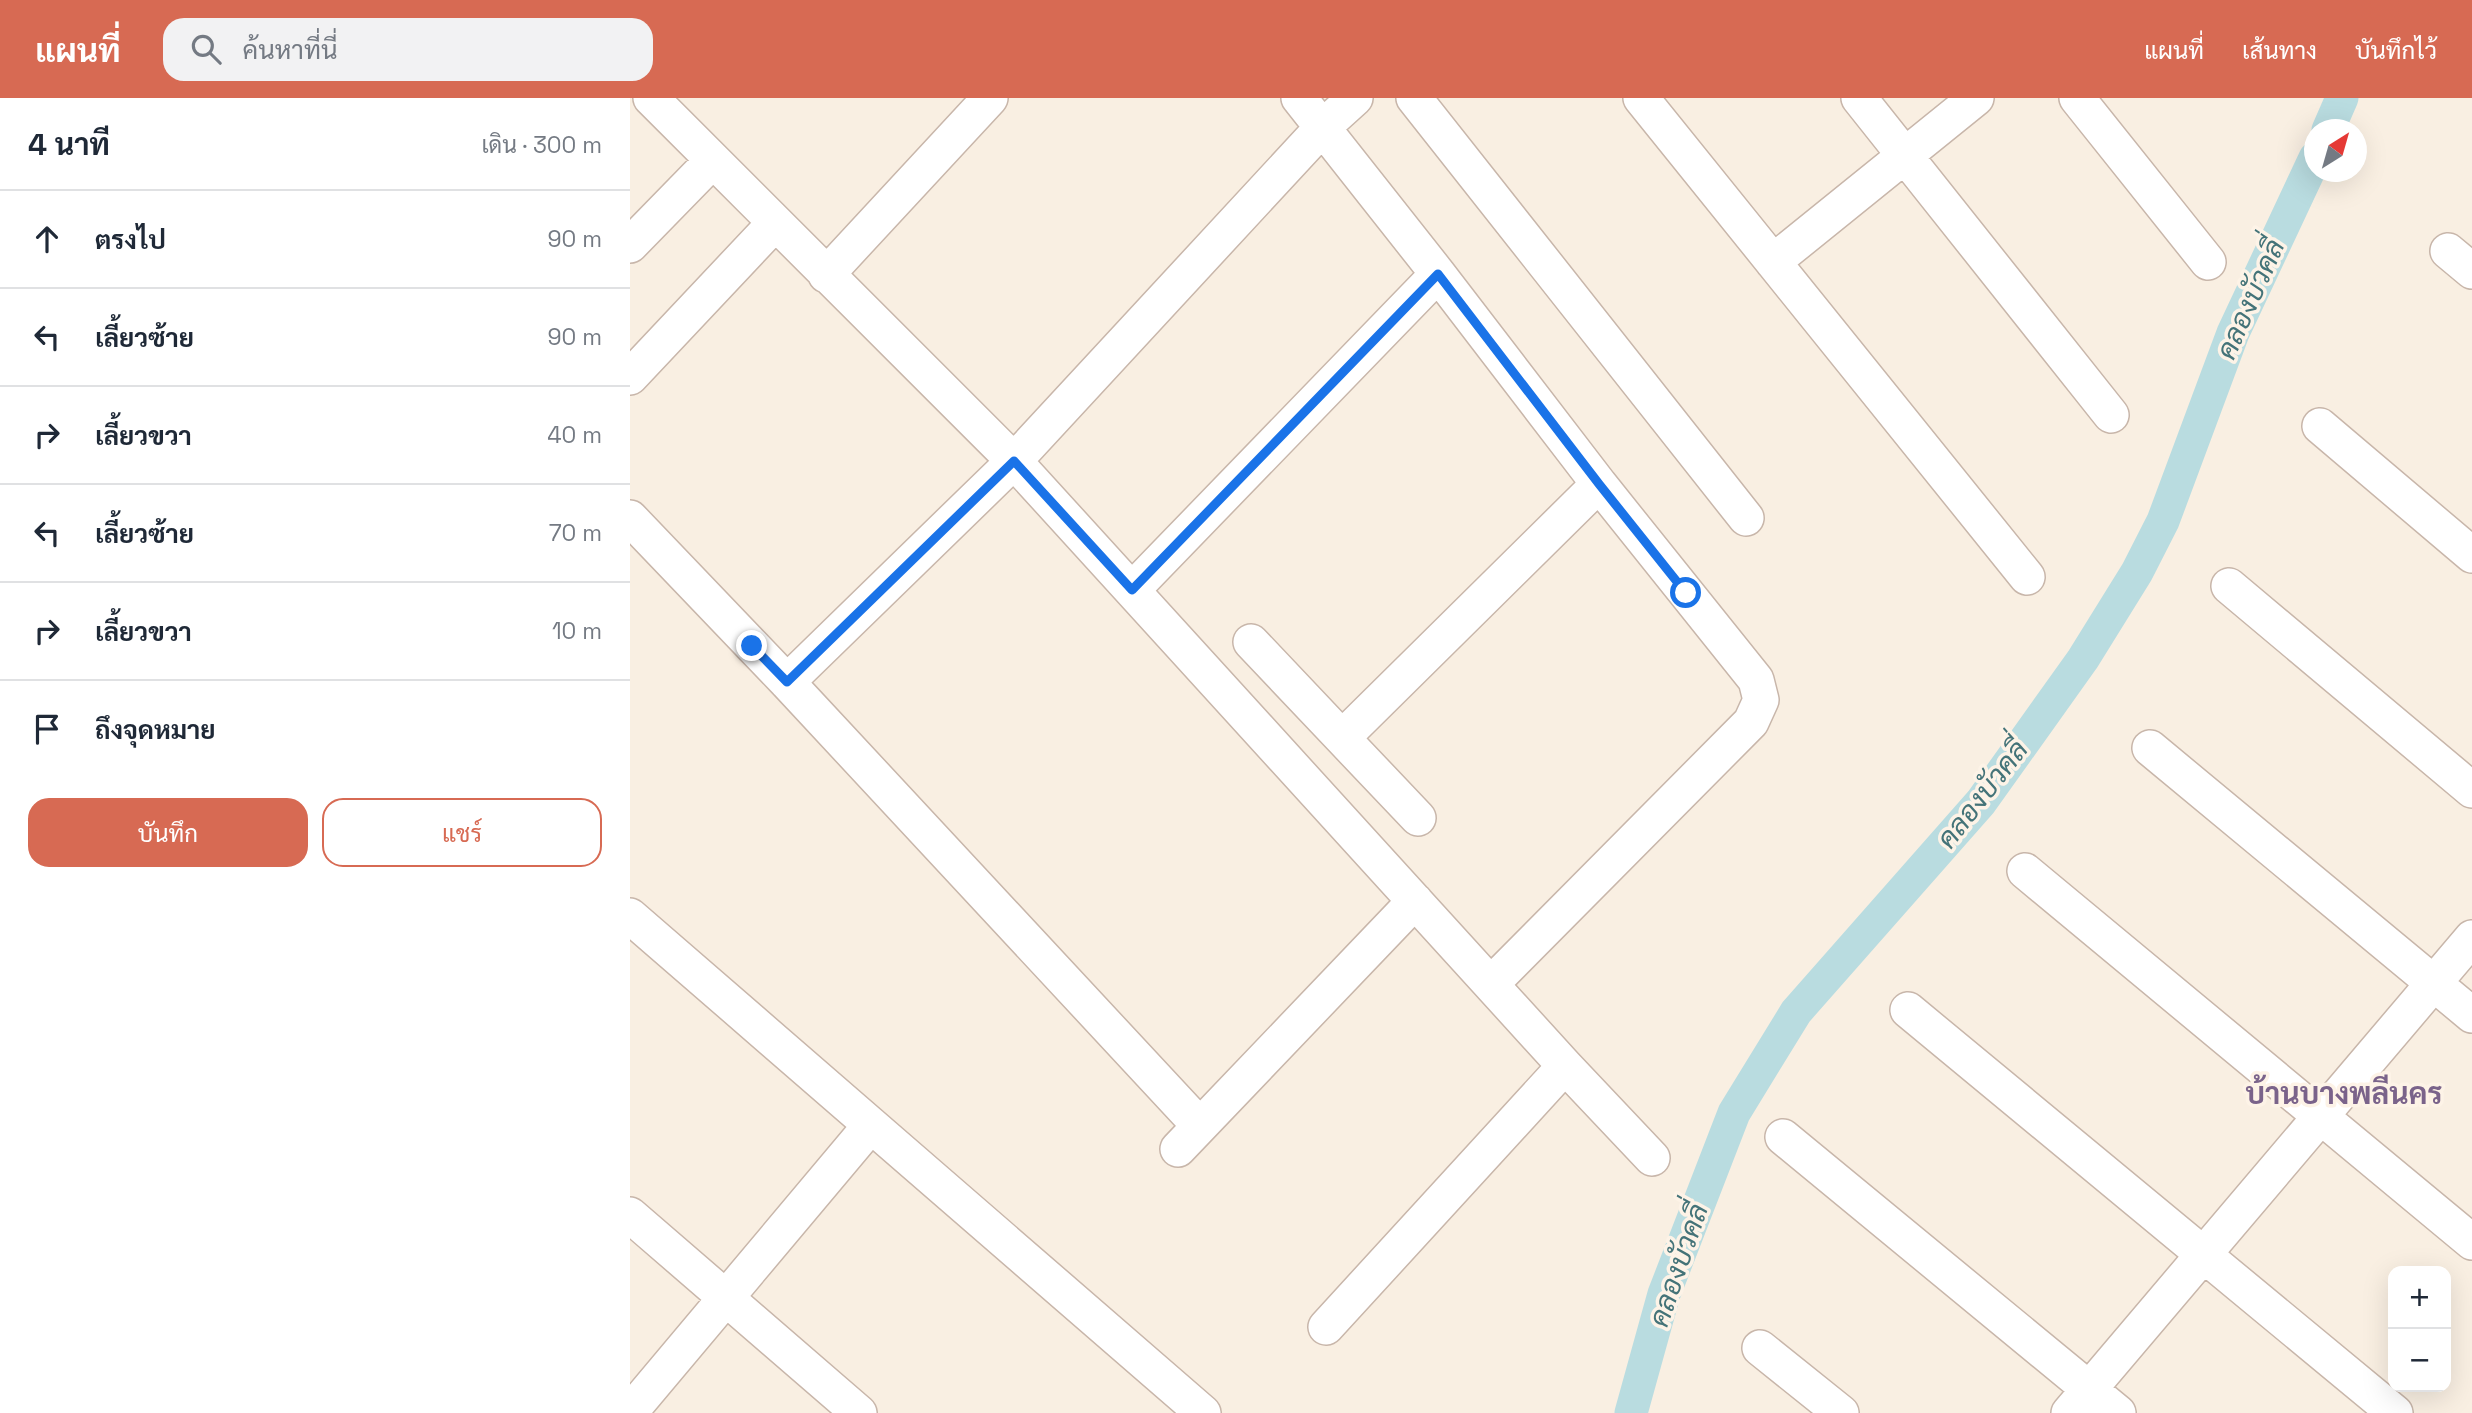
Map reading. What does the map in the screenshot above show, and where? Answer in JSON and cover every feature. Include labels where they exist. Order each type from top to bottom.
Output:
[{"type":"street","points":[[651,98],[1014,461],[1652,1158]]},
{"type":"street","points":[[826,275],[990,98]]},
{"type":"street","points":[[1299,98],[1599,484],[1756,680],[1760,700],[1751,722],[1491,984]]},
{"type":"street","points":[[787,682],[1014,461],[1323,127],[1354,98]]},
{"type":"street","points":[[1414,98],[1746,518]]},
{"type":"street","points":[[1642,98],[2027,577]]},
{"type":"street","points":[[1859,98],[2111,415]]},
{"type":"street","points":[[1773,262],[1976,98]]},
{"type":"street","points":[[2077,98],[2208,262]]},
{"type":"street","points":[[630,245],[713,160]]},
{"type":"street","points":[[630,377],[775,223]]},
{"type":"street","points":[[1132,590],[1438,274]]},
{"type":"street","points":[[2320,426],[2472,555]]},
{"type":"street","points":[[1342,738],[1599,484]]},
{"type":"street","points":[[630,518],[787,682],[1189,1137],[1415,901]]},
{"type":"street","points":[[2229,586],[2472,790]]},
{"type":"street","points":[[1251,642],[1418,818]]},
{"type":"street","points":[[2150,748],[2472,1015]]},
{"type":"street","points":[[2025,871],[2472,1242]]},
{"type":"street","points":[[630,916],[1203,1413]]},
{"type":"street","points":[[2079,1401],[2472,938]]},
{"type":"street","points":[[1908,1010],[2395,1413]]},
{"type":"street","points":[[1326,1327],[1565,1066]]},
{"type":"street","points":[[630,1412],[871,1125]]},
{"type":"street","points":[[1783,1137],[2079,1401],[2118,1413]]},
{"type":"street","points":[[630,1215],[859,1413]]},
{"type":"street","points":[[1760,1348],[1841,1413]]},
{"type":"waterway","name":"คลองบัวคลี่","points":[[2333,119],[2342,98]]},
{"type":"waterway","name":"คลองบัวคลี่","points":[[1631,1413],[1664,1294],[1734,1113],[1796,1012],[1981,802],[2083,659],[2137,572],[2163,521],[2233,333],[2304,181]]},
{"type":"district","name":"บ้านบางพลีนคร","points":[[2344,1093]]},
{"type":"route","points":[[752,646],[787,682],[1014,461],[1132,590],[1438,274],[1686,593]]}]
